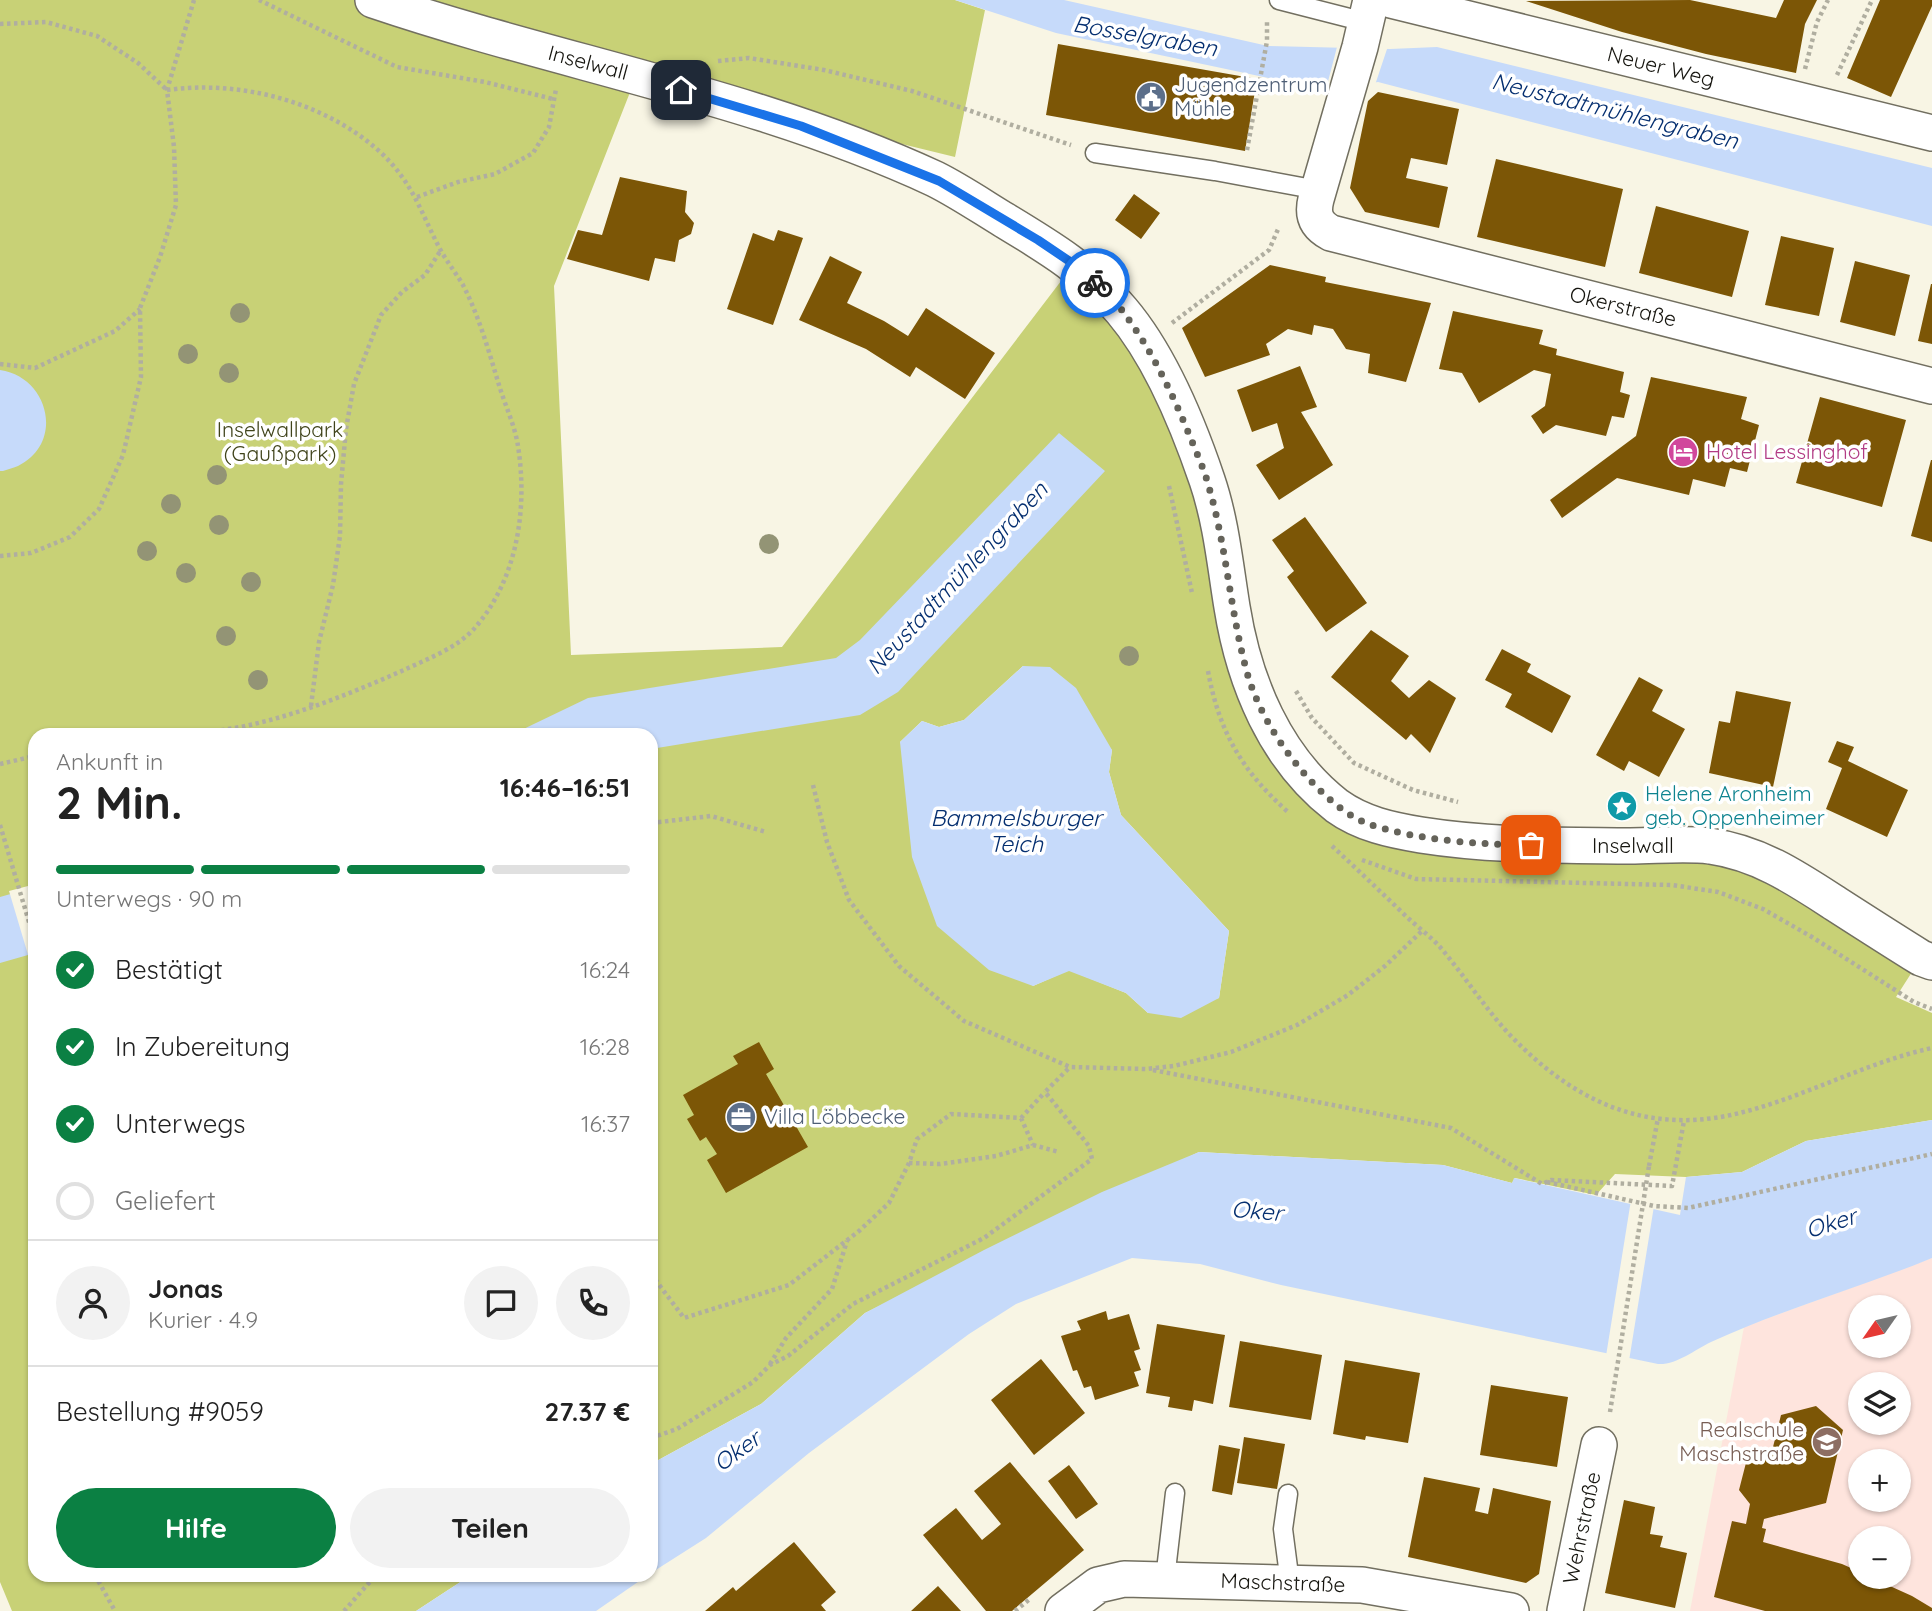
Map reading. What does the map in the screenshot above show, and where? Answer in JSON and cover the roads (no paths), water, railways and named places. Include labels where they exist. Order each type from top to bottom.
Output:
[{"type":"street","name":"Inselwall","points":[[373,0],[416,15],[801,126],[939,181],[1074,264],[1124,312],[1166,379],[1208,482],[1225,550],[1236,624],[1248,677],[1270,727],[1299,768],[1340,808],[1367,823],[1450,840],[1505,845],[1711,846],[1772,863],[1921,958],[1932,961]]},
{"type":"street","points":[[1317,206],[1348,89],[1372,17]]},
{"type":"street","name":"Neuer Weg","points":[[1372,17],[1797,100],[1932,133]]},
{"type":"street","name":"Okerstraße","points":[[1317,206],[1321,228],[1331,233],[1932,386]]},
{"type":"street","name":"Wehrstraße","points":[[1565,1611],[1599,1445]]},
{"type":"street","name":"Maschstraße","points":[[1063,1611],[1098,1585],[1111,1580],[1165,1579],[1362,1585],[1511,1611]]},
{"type":"lane","points":[[1279,0],[1372,17]]},
{"type":"lane","points":[[1095,153],[1243,175],[1317,206]]},
{"type":"lane","points":[[1165,1579],[1175,1493]]},
{"type":"lane","points":[[1288,1494],[1283,1529],[1290,1583]]},
{"type":"water","points":[[955,0],[1064,0],[1268,46],[1390,49],[1437,47],[1932,168],[1932,226],[1378,82],[1325,90],[1056,33]]},
{"type":"water","points":[[0,370],[17,375],[40,397],[46,427],[42,442],[33,456],[18,466],[3,471],[0,471]]},
{"type":"water","name":"Neustadtmühlengraben","points":[[1059,433],[1105,471],[898,692],[860,715],[658,748],[658,728],[526,728],[588,698],[836,658],[860,640]]},
{"type":"water","name":"Bammelsburger Teich","points":[[1023,666],[1050,667],[1076,688],[1112,750],[1109,772],[1121,815],[1229,931],[1219,998],[1181,1018],[1148,1013],[1126,993],[1069,971],[1033,986],[989,970],[937,926],[912,857],[900,742],[922,721],[939,727],[964,720]]},
{"type":"water","points":[[28,889],[28,955],[0,963],[0,897]]},
{"type":"water","name":"Oker","points":[[1932,1120],[1932,1258],[1738,1330],[1672,1362],[1658,1364],[1281,1285],[1200,1264],[1132,1258],[1016,1304],[969,1334],[809,1453],[706,1538],[658,1569],[658,1460],[761,1404],[865,1313],[1102,1192],[1199,1152],[1443,1165],[1512,1183],[1514,1178],[1680,1215],[1686,1177],[1742,1172],[1806,1141]]},
{"type":"water","points":[[460,1582],[638,1582],[596,1611],[416,1611]]},
{"type":"place","name":"Jugendzentrum Mühle","points":[[1151,97]]},
{"type":"place","name":"Hotel Lessinghof","points":[[1683,452]]},
{"type":"place","name":"Helene Aronheim geb. Oppenheimer","points":[[1622,806]]},
{"type":"place","name":"Villa Löbbecke","points":[[741,1117]]},
{"type":"place","name":"Realschule Maschstraße","points":[[1827,1442]]},
{"type":"water label","name":"Bosselgraben","points":[[1145,36]]},
{"type":"park label","name":"Inselwallpark (Gaußpark)","points":[[280,442]]}]
